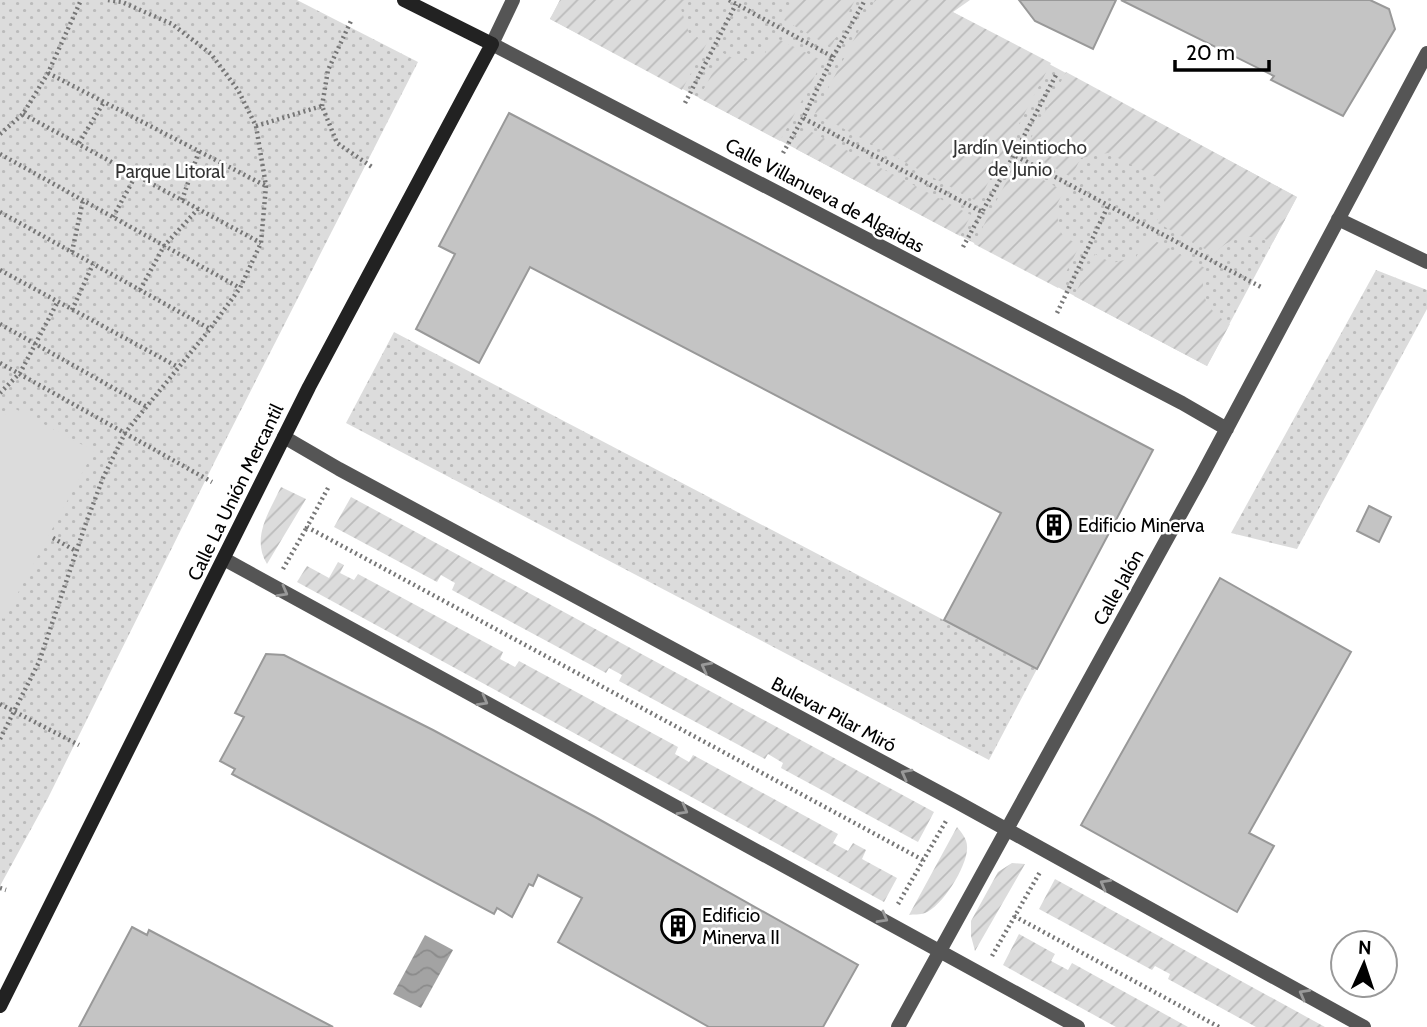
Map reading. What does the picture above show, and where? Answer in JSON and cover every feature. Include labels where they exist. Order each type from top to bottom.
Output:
[{"type":"street","name":"Calle Villanueva de Algaidas","points":[[404,0],[1047,332],[1227,429]]},
{"type":"street","name":"Calle La Unión Mercantil","points":[[0,1006],[284,437],[513,0]]},
{"type":"street","name":"Calle Jalón","points":[[898,1027],[1227,429],[1427,53]]},
{"type":"street","points":[[1338,219],[1427,262]]},
{"type":"street","name":"Bulevar Pilar Miró","points":[[284,437],[1051,853],[1364,1027]]},
{"type":"street","points":[[224,559],[1079,1027]]},
{"type":"path","points":[[0,134],[23,114],[48,73],[81,0]]},
{"type":"path","points":[[0,739],[39,662],[103,478],[125,433],[240,288],[261,243],[267,186],[256,126],[238,90],[211,54],[172,24],[122,2],[108,0]]},
{"type":"path","points":[[729,0],[833,57]]},
{"type":"path","points":[[783,153],[865,0]]},
{"type":"path","points":[[685,103],[736,4]]},
{"type":"path","points":[[351,20],[328,71],[322,106],[337,144],[372,167]]},
{"type":"path","points":[[48,73],[267,186]]},
{"type":"path","points":[[963,247],[1056,75]]},
{"type":"path","points":[[79,144],[104,102]]},
{"type":"path","points":[[256,126],[322,106]]},
{"type":"path","points":[[23,114],[261,243]]},
{"type":"path","points":[[803,118],[982,212]]},
{"type":"path","points":[[182,200],[198,151]]},
{"type":"path","points":[[0,153],[240,288]]},
{"type":"path","points":[[1014,155],[1261,287]]},
{"type":"path","points":[[113,217],[135,175]]},
{"type":"path","points":[[72,252],[83,200]]},
{"type":"path","points":[[1047,332],[1108,206]]},
{"type":"path","points":[[140,290],[164,246],[198,209]]},
{"type":"path","points":[[0,212],[210,329]]},
{"type":"path","points":[[72,310],[93,264]]},
{"type":"path","points":[[0,270],[178,367]]},
{"type":"path","points":[[0,393],[20,373],[57,303]]},
{"type":"path","points":[[0,324],[147,407]]},
{"type":"path","points":[[0,363],[212,482]]},
{"type":"path","points":[[274,587],[339,469]]},
{"type":"path","points":[[307,527],[923,860]]},
{"type":"path","points":[[53,538],[76,551]]},
{"type":"path","points":[[0,704],[79,745]]},
{"type":"path","points":[[888,921],[957,802]]},
{"type":"path","points":[[982,973],[1051,853]]},
{"type":"path","points":[[1014,916],[1219,1027]]},
{"type":"green space","name":"Parque Litoral","points":[[0,0],[297,0],[418,62],[216,459],[48,798],[0,886]]},
{"type":"green space","name":"Jardín Veintiocho de Junio","points":[[560,0],[930,0],[1297,197],[1207,366],[550,19]]},
{"type":"green space","points":[[560,0],[686,0],[681,9],[689,33],[707,43],[682,90],[550,19]]},
{"type":"green space","points":[[792,0],[855,0],[831,47],[784,20],[793,4]]},
{"type":"green space","points":[[875,0],[970,0],[953,12],[1051,63],[978,202],[815,113]]},
{"type":"green space","points":[[774,37],[823,61],[780,141],[699,98],[723,53],[740,62],[764,55]]},
{"type":"green space","points":[[1066,72],[1297,197],[1273,242],[1241,238],[1227,243],[1214,254],[1156,222],[1166,206],[1156,177],[1108,153],[1081,158],[1071,177],[1024,151]]},
{"type":"green space","points":[[806,129],[971,215],[960,236],[796,149]]},
{"type":"green space","points":[[1015,165],[1064,191],[1055,208],[1062,236],[1080,245],[1058,288],[974,244]]},
{"type":"green space","points":[[1148,237],[1205,268],[1203,286],[1206,301],[1215,313],[1230,324],[1207,366],[1074,296],[1095,254],[1112,263],[1136,257]]},
{"type":"green space","points":[[1376,270],[1427,290],[1427,309],[1297,549],[1231,533]]},
{"type":"green space","points":[[394,332],[1037,669],[989,760],[346,423]]},
{"type":"green space","points":[[10,406],[94,451],[4,619],[0,616],[0,425]]},
{"type":"green space","points":[[281,487],[306,499],[267,564],[261,535],[267,515]]},
{"type":"green space","points":[[351,497],[934,812],[918,842],[781,768],[783,763],[768,754],[765,759],[619,681],[622,675],[609,668],[606,673],[452,590],[455,583],[441,575],[437,582],[334,527]]},
{"type":"green space","points":[[338,562],[344,565],[340,573],[354,580],[358,574],[503,652],[500,659],[515,667],[519,661],[678,747],[675,754],[689,762],[693,755],[838,834],[833,843],[848,851],[853,843],[866,850],[862,859],[897,878],[884,902],[297,582],[307,566],[329,578]]},
{"type":"green space","points":[[957,827],[967,846],[959,874],[932,909],[923,914],[909,915]]},
{"type":"green space","points":[[1012,863],[1025,864],[975,951],[971,921],[998,872]]},
{"type":"green space","points":[[1055,879],[1325,1027],[1256,1027],[1168,979],[1170,974],[1155,966],[1152,970],[1039,909]]},
{"type":"green space","points":[[1019,934],[1055,954],[1051,961],[1068,970],[1072,963],[1188,1027],[1116,1027],[1003,965]]},
{"type":"water","points":[[425,935],[453,950],[421,1008],[393,994]]},
{"type":"building","points":[[1019,0],[1116,0],[1093,49],[1035,21]]},
{"type":"building","points":[[1121,0],[1370,0],[1389,9],[1395,29],[1343,116],[1271,80],[1274,76]]},
{"type":"building","points":[[509,113],[1153,450],[1037,669],[944,620],[1001,513],[530,267],[479,363],[416,329],[455,254],[439,246]]},
{"type":"building","points":[[1369,506],[1391,517],[1379,542],[1357,531]]},
{"type":"building","points":[[1220,578],[1351,652],[1249,833],[1274,846],[1237,912],[1081,825]]},
{"type":"building","points":[[266,654],[284,655],[433,730],[595,817],[858,965],[823,1027],[709,1027],[558,942],[582,898],[538,875],[533,886],[529,884],[512,917],[497,908],[494,914],[232,774],[235,769],[220,761],[244,717],[235,713]]},
{"type":"building","points":[[132,927],[147,935],[149,930],[333,1027],[79,1027]]},
{"type":"place","name":"Edificio Minerva","points":[[1054,525]]},
{"type":"place","name":"Edificio Minerva II","points":[[678,926]]}]
